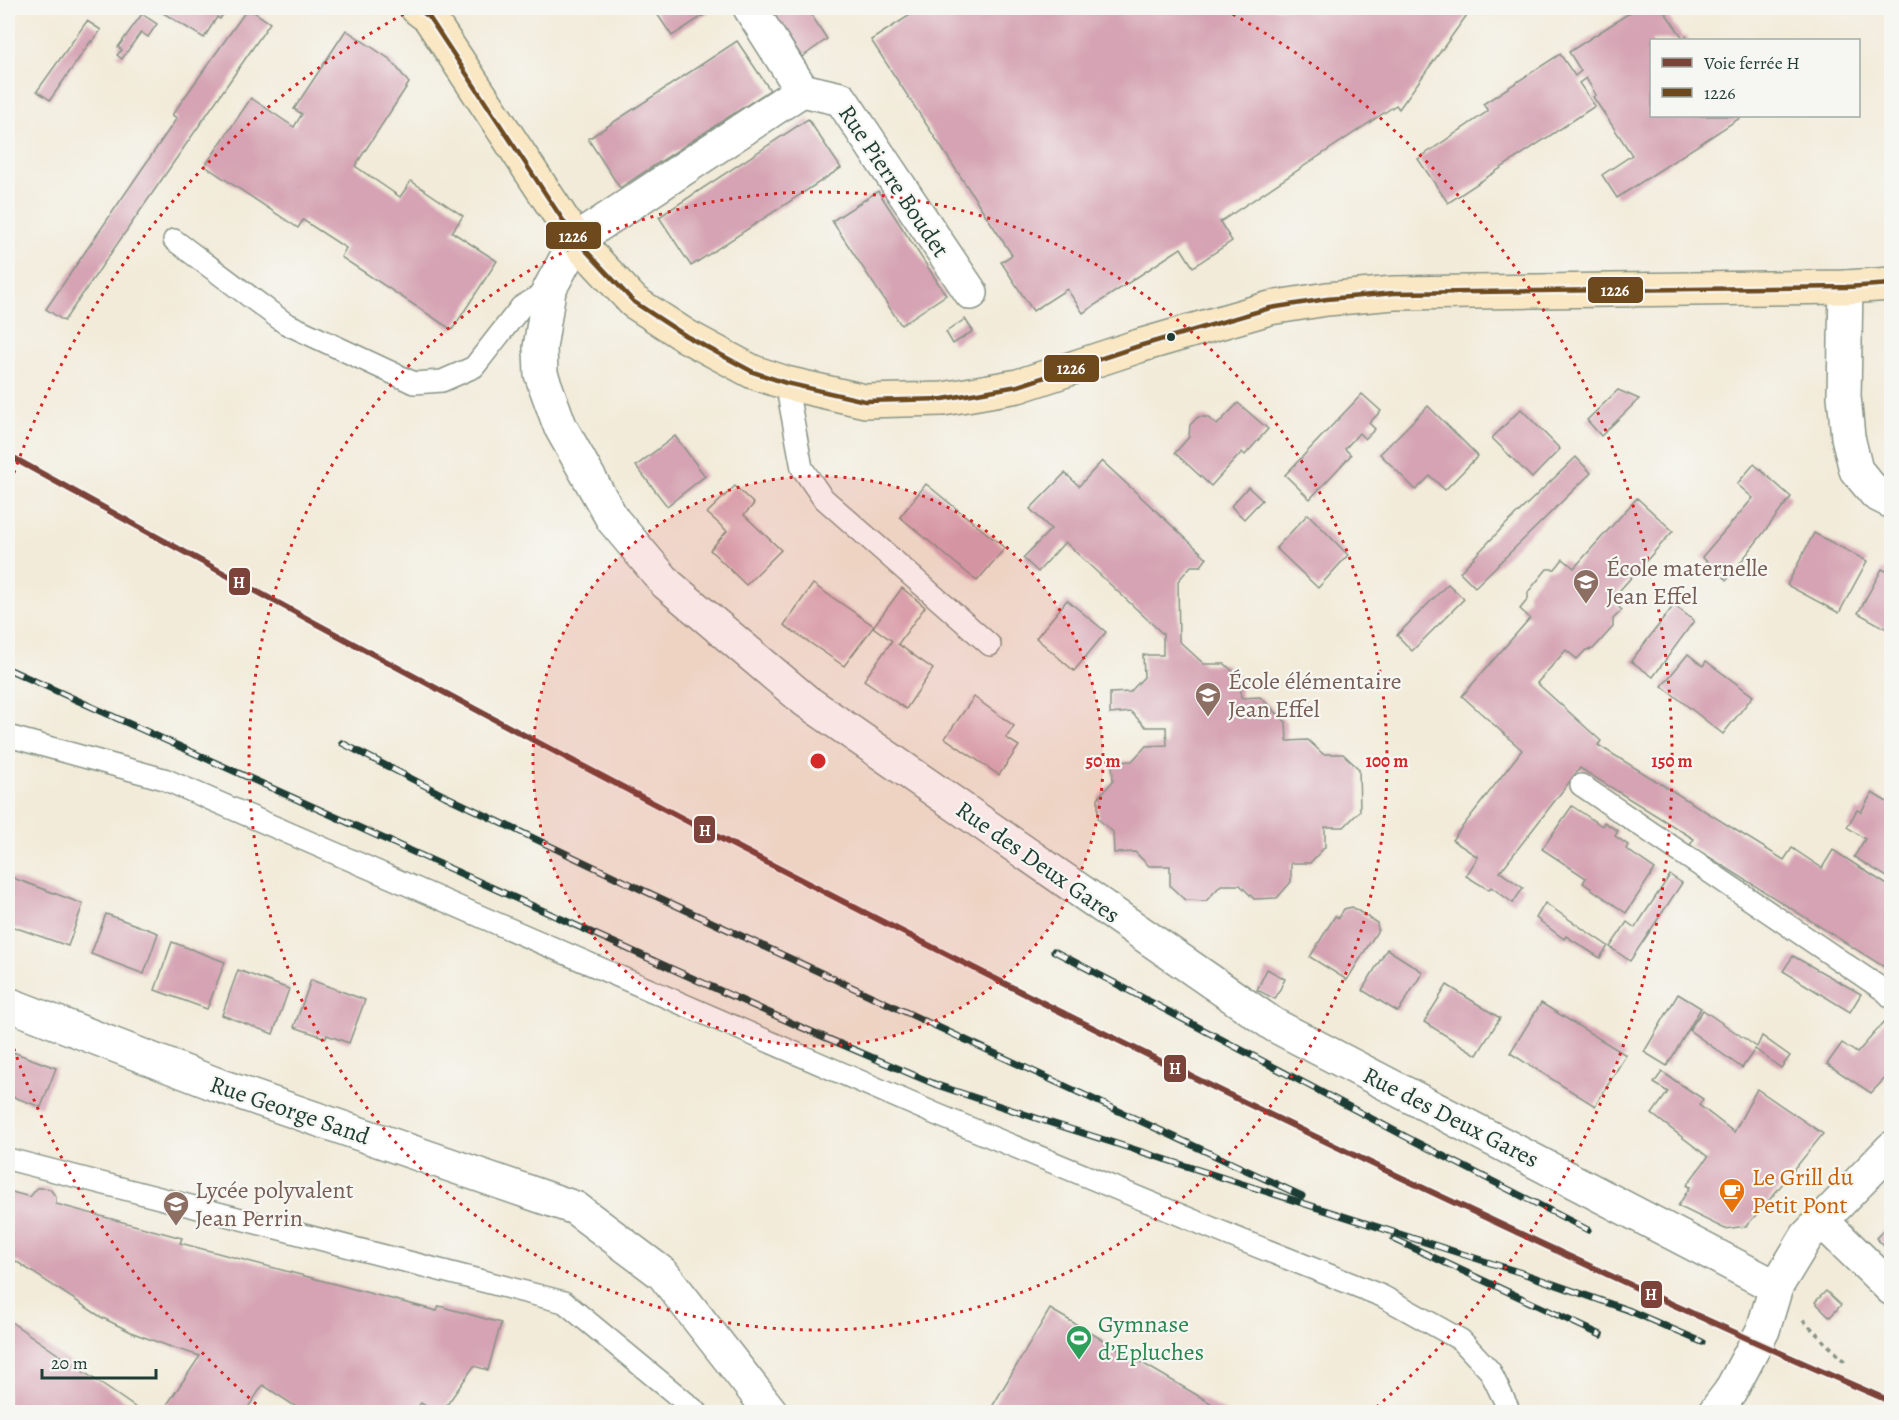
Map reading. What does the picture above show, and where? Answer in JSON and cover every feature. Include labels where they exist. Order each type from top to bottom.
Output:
[{"type":"street","points":[[417,8],[429,17],[576,240],[634,302],[686,336],[753,372],[786,383],[865,401],[943,399],[1018,386],[1139,346],[1270,308],[1327,298],[1406,293],[1846,287],[1892,284]]},
{"type":"street","points":[[576,240],[802,90],[750,8]]},
{"type":"street","name":"Rue Pierre Boudet","points":[[802,90],[841,99],[971,293]]},
{"type":"street","name":"Rue des Deux Gares","points":[[576,240],[549,290],[540,348],[541,374],[560,426],[612,520],[667,584],[806,701],[1274,1025],[1776,1287]]},
{"type":"street","points":[[1846,287],[1844,396],[1848,437],[1856,470],[1876,494],[1892,502]]},
{"type":"street","name":"Rue George Sand","points":[[8,1004],[218,1085],[575,1208],[663,1274],[771,1413]]},
{"type":"street","points":[[1715,1413],[1730,1392],[1763,1330],[1776,1287],[1807,1236],[1892,1148]]},
{"type":"street","points":[[1822,1221],[1892,1289]]},
{"type":"lane","points":[[174,240],[285,323],[414,383],[442,381],[474,367],[521,307],[549,290]]},
{"type":"lane","points":[[786,383],[802,468],[822,497],[990,645]]},
{"type":"lane","points":[[8,736],[164,779],[938,1115],[1382,1296],[1461,1340],[1490,1371],[1509,1413]]},
{"type":"lane","points":[[1581,785],[1886,991],[1892,998]]},
{"type":"lane","points":[[8,1159],[564,1302],[697,1413]]},
{"type":"path","points":[[1800,1317],[1845,1362]]},
{"type":"building","points":[[155,8],[227,8],[220,19],[217,17],[204,38]]},
{"type":"building","points":[[248,8],[270,23],[64,321],[46,309],[177,118],[172,115]]},
{"type":"building","points":[[653,8],[715,8],[672,36]]},
{"type":"building","points":[[769,8],[807,8],[827,39],[802,57]]},
{"type":"building","points":[[921,8],[1472,8],[1399,109],[1396,105],[1220,222],[1232,241],[1193,267],[1181,248],[1083,313],[1067,289],[1033,311],[1001,262],[1012,255],[871,40]]},
{"type":"building","points":[[1637,8],[1662,8],[1683,38],[1686,36],[1688,39],[1650,39],[1650,117],[1740,118],[1617,198],[1602,175],[1632,155],[1593,97],[1596,95],[1586,78],[1579,83],[1595,106],[1448,203],[1418,159],[1488,111],[1483,104],[1560,54],[1575,76],[1581,71],[1569,52]]},
{"type":"building","points":[[142,14],[157,24],[148,37],[141,32],[122,59],[117,55],[122,50],[118,47]]},
{"type":"building","points":[[87,21],[101,30],[50,100],[37,91]]},
{"type":"building","points":[[346,30],[391,60],[409,83],[355,166],[400,197],[411,181],[463,216],[452,232],[497,261],[452,330],[341,257],[346,248],[303,220],[298,228],[205,166],[251,98],[294,127],[302,114],[294,109]]},
{"type":"building","points":[[737,41],[770,90],[620,188],[588,139]]},
{"type":"building","points":[[808,119],[841,168],[691,266],[659,217]]},
{"type":"building","points":[[878,191],[946,295],[901,325],[832,221]]},
{"type":"building","points":[[965,319],[973,331],[953,344],[946,332]]},
{"type":"building","points":[[1618,390],[1639,399],[1601,436],[1587,420]]},
{"type":"building","points":[[1362,394],[1381,411],[1369,423],[1375,429],[1365,439],[1359,433],[1345,449],[1351,455],[1310,499],[1285,475]]},
{"type":"building","points":[[1238,403],[1268,429],[1245,455],[1242,452],[1211,486],[1175,453],[1189,437],[1190,425],[1198,417],[1207,417],[1217,425]]},
{"type":"building","points":[[1428,406],[1478,456],[1445,490],[1430,476],[1416,490],[1380,454]]},
{"type":"building","points":[[1521,409],[1560,449],[1532,478],[1492,438]]},
{"type":"building","points":[[675,436],[705,476],[667,506],[636,466]]},
{"type":"building","points":[[1576,457],[1591,473],[1475,587],[1460,572]]},
{"type":"building","points":[[1102,461],[1207,558],[1201,566],[1191,566],[1178,581],[1179,641],[1204,664],[1225,664],[1240,678],[1241,698],[1260,697],[1286,722],[1287,741],[1308,740],[1323,754],[1343,754],[1359,769],[1360,811],[1344,827],[1325,827],[1325,847],[1310,863],[1291,863],[1291,882],[1277,898],[1254,899],[1240,885],[1221,885],[1206,901],[1185,900],[1170,886],[1170,866],[1149,866],[1135,852],[1114,853],[1113,832],[1098,819],[1098,798],[1113,781],[1112,762],[1132,761],[1146,746],[1167,745],[1166,727],[1146,727],[1131,712],[1110,714],[1110,693],[1130,692],[1144,677],[1143,655],[1163,655],[1163,634],[1065,542],[1038,572],[1023,558],[1051,529],[1030,509],[1065,473],[1079,486]]},
{"type":"building","points":[[1754,464],[1791,497],[1727,580],[1702,557],[1753,498],[1737,484]]},
{"type":"building","points":[[926,484],[1005,548],[977,581],[900,517]]},
{"type":"building","points":[[735,486],[754,504],[744,515],[781,550],[746,585],[710,550],[727,531],[707,513]]},
{"type":"building","points":[[1248,487],[1262,500],[1244,519],[1231,506]]},
{"type":"building","points":[[1637,498],[1673,531],[1611,600],[1622,610],[1613,619],[1613,627],[1593,649],[1586,650],[1577,659],[1566,650],[1537,683],[1601,741],[1598,745],[1784,860],[1792,848],[1822,868],[1833,850],[1892,888],[1892,972],[1690,845],[1694,839],[1580,768],[1500,872],[1523,888],[1513,903],[1491,887],[1489,890],[1466,876],[1478,857],[1452,840],[1522,750],[1462,696],[1530,618],[1520,609],[1528,599],[1528,592],[1547,569],[1555,569],[1563,559],[1574,568]]},
{"type":"building","points":[[1308,514],[1348,555],[1318,588],[1276,548]]},
{"type":"building","points":[[1814,533],[1867,561],[1839,613],[1787,585]]},
{"type":"building","points":[[1882,569],[1892,574],[1892,632],[1858,613]]},
{"type":"building","points":[[813,584],[874,626],[844,666],[784,625]]},
{"type":"building","points":[[1448,584],[1464,599],[1412,651],[1397,635]]},
{"type":"building","points":[[902,588],[925,607],[898,644],[933,669],[906,709],[864,680],[892,641],[873,627]]},
{"type":"building","points":[[1067,600],[1106,632],[1074,671],[1036,638]]},
{"type":"building","points":[[1674,605],[1694,621],[1653,677],[1631,661]]},
{"type":"building","points":[[1688,654],[1703,666],[1706,661],[1753,696],[1723,734],[1662,686]]},
{"type":"building","points":[[974,697],[1014,726],[1006,738],[1019,746],[999,775],[945,738]]},
{"type":"building","points":[[1872,793],[1892,805],[1892,880],[1854,857],[1865,839],[1847,827],[1857,810],[1861,812]]},
{"type":"building","points":[[1572,806],[1602,826],[1604,822],[1618,831],[1615,836],[1628,845],[1626,849],[1655,869],[1626,913],[1583,883],[1586,878],[1542,849]]},
{"type":"building","points":[[1670,875],[1682,883],[1630,961],[1610,947],[1627,922],[1635,928]]},
{"type":"building","points":[[8,876],[83,904],[68,946],[8,925]]},
{"type":"building","points":[[1545,903],[1608,946],[1600,958],[1566,936],[1564,939],[1536,918]]},
{"type":"building","points":[[1352,907],[1377,923],[1378,930],[1347,980],[1310,957],[1335,916],[1339,918],[1344,909]]},
{"type":"building","points":[[106,914],[158,933],[144,974],[91,954]]},
{"type":"building","points":[[172,942],[225,962],[207,1009],[155,990]]},
{"type":"building","points":[[1387,949],[1423,972],[1398,1012],[1362,990]]},
{"type":"building","points":[[1793,956],[1861,994],[1850,1012],[1783,971]]},
{"type":"building","points":[[1267,969],[1285,979],[1275,999],[1257,990]]},
{"type":"building","points":[[238,970],[289,989],[273,1034],[222,1015]]},
{"type":"building","points":[[311,980],[365,1000],[349,1043],[294,1027]]},
{"type":"building","points":[[1447,985],[1500,1018],[1477,1055],[1424,1022]]},
{"type":"building","points":[[1678,994],[1701,1008],[1667,1066],[1644,1052]]},
{"type":"building","points":[[1541,1003],[1626,1055],[1595,1106],[1510,1053]]},
{"type":"building","points":[[1703,1010],[1757,1047],[1762,1036],[1790,1056],[1781,1068],[1755,1049],[1742,1068],[1689,1030]]},
{"type":"building","points":[[1885,1021],[1892,1027],[1892,1071],[1871,1093],[1827,1064],[1842,1043],[1857,1053]]},
{"type":"building","points":[[10,1051],[56,1068],[41,1107],[8,1095]]},
{"type":"building","points":[[1662,1072],[1703,1099],[1699,1105],[1734,1132],[1757,1089],[1823,1134],[1746,1226],[1725,1229],[1678,1206],[1690,1187],[1687,1186],[1688,1183],[1708,1157],[1652,1114],[1668,1092],[1654,1083]]},
{"type":"building","points":[[37,1188],[50,1189],[56,1197],[56,1204],[182,1238],[180,1243],[437,1311],[439,1306],[501,1323],[488,1370],[474,1366],[442,1412],[435,1412],[421,1403],[413,1412],[372,1412],[363,1407],[359,1412],[304,1412],[263,1385],[245,1412],[162,1412],[200,1356],[133,1333],[101,1317],[8,1256],[8,1191],[30,1197]]},
{"type":"building","points":[[1892,1222],[1892,1254],[1876,1238]]},
{"type":"building","points":[[1826,1291],[1841,1305],[1830,1317],[1815,1302]]},
{"type":"building","name":"Gymnase d’Epluches","points":[[1050,1309],[1226,1412],[989,1412]]},
{"type":"building","points":[[8,1320],[142,1412],[8,1412]]},
{"type":"railway","points":[[8,669],[803,1028],[937,1085],[1525,1274],[1628,1310],[1702,1342]]},
{"type":"railway","points":[[342,743],[445,796],[634,886],[1302,1196]]},
{"type":"railway","points":[[1054,951],[1588,1230]]},
{"type":"railway","points":[[1394,1239],[1601,1335]]},
{"type":"rail line","name":"H","points":[[8,455],[518,732],[1033,998],[1508,1228],[1699,1317],[1892,1402]]},
{"type":"transit line","name":"1226","points":[[417,8],[429,17],[576,240],[634,302],[686,336],[753,372],[786,383],[865,401],[943,399],[1018,386],[1139,346],[1270,308],[1327,299],[1394,293],[1846,287],[1892,284]]},
{"type":"place","name":"École maternelle Jean Effel","points":[[1586,605]]},
{"type":"place","name":"École élémentaire Jean Effel","points":[[1208,718]]},
{"type":"place","name":"Le Grill du Petit Pont","points":[[1732,1214]]},
{"type":"place","name":"Lycée polyvalent Jean Perrin","points":[[176,1227]]},
{"type":"place","name":"Gymnase d’Epluches","points":[[1079,1361]]}]
